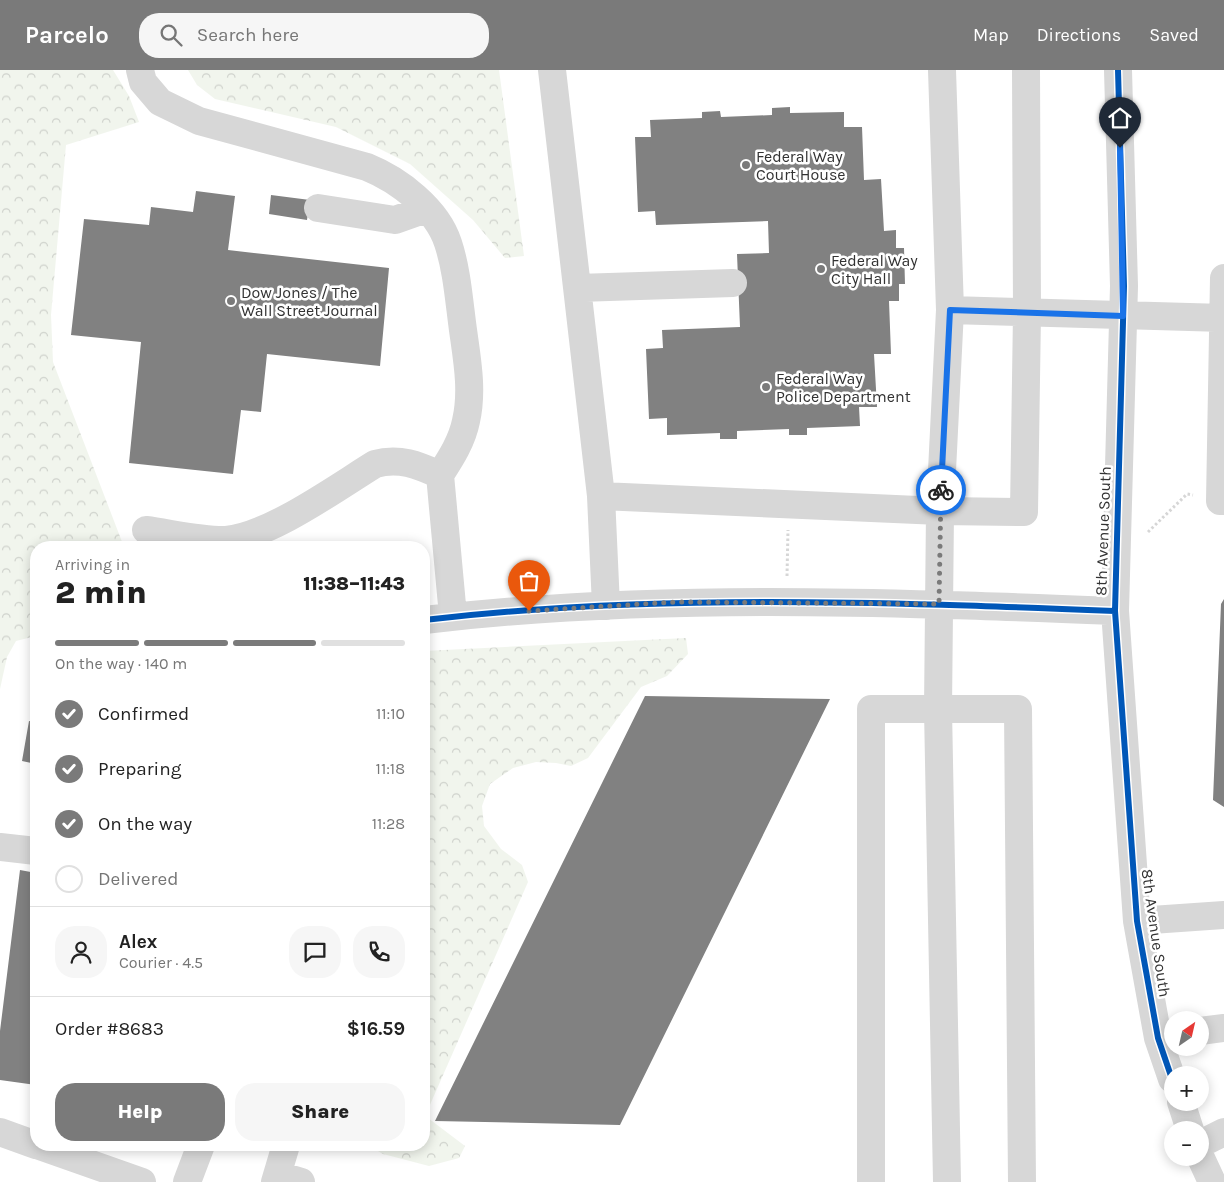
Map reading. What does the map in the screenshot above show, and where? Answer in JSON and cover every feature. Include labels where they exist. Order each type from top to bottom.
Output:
[{"type":"street","points":[[140,70],[143,82],[160,102],[199,122],[367,167],[399,184],[426,209],[448,242],[453,262],[469,372],[466,420],[460,443],[440,476],[453,616]]},
{"type":"street","points":[[552,70],[600,496],[606,606]]},
{"type":"street","points":[[942,70],[950,310],[940,511],[938,709],[947,1182]]},
{"type":"street","points":[[600,496],[940,511],[1024,512],[1027,313],[1026,70]]},
{"type":"street","name":"8th Avenue South","points":[[1118,70],[1123,316],[1115,611],[1137,921],[1164,1032]]},
{"type":"street","points":[[318,208],[396,220],[426,209]]},
{"type":"street","points":[[1222,501],[1224,278]]},
{"type":"street","points":[[578,288],[734,283]]},
{"type":"street","points":[[950,310],[1224,318]]},
{"type":"street","points":[[146,530],[225,540],[247,536],[272,526],[375,464],[388,460],[418,465],[440,476]]},
{"type":"street","points":[[430,619],[453,616],[675,602],[939,604],[1115,611]]},
{"type":"street","points":[[870,1182],[871,709],[1018,709],[1022,1182]]},
{"type":"street","points":[[0,847],[30,850]]},
{"type":"street","points":[[1137,921],[1224,915]]},
{"type":"street","points":[[1209,1030],[1224,1028]]},
{"type":"street","points":[[0,1132],[30,1143]]},
{"type":"street","points":[[1209,1140],[1224,1132]]},
{"type":"street","points":[[54,1151],[142,1182]]},
{"type":"street","points":[[187,1182],[200,1151]]},
{"type":"street","points":[[285,1180],[286,1151]]},
{"type":"street","points":[[1204,1166],[1211,1182]]},
{"type":"path","points":[[1148,532],[1187,494],[1222,501]]},
{"type":"path","points":[[787,576],[788,504]]},
{"type":"green space","points":[[0,70],[113,70],[129,96],[139,122],[66,145],[51,315],[53,362],[122,541],[30,541],[30,638],[16,641],[7,657],[0,689]]},
{"type":"green space","points":[[188,70],[499,70],[524,256],[505,258],[473,220],[410,164],[336,127],[215,99],[197,85]]},
{"type":"green space","points":[[686,638],[688,654],[667,676],[641,687],[588,758],[571,766],[536,762],[513,768],[490,784],[482,806],[484,826],[501,849],[522,865],[528,882],[430,1105],[430,651]]},
{"type":"green space","points":[[430,1120],[465,1146],[459,1158],[429,1166],[378,1151],[430,1151]]},
{"type":"building","name":"Federal Way City Hall","points":[[790,107],[790,113],[844,112],[844,127],[862,127],[864,180],[881,179],[884,231],[896,230],[896,248],[904,248],[905,284],[899,284],[899,301],[889,301],[891,354],[874,354],[877,407],[859,407],[860,426],[807,428],[807,435],[789,435],[789,429],[737,431],[737,439],[720,439],[720,433],[667,435],[667,418],[649,419],[646,349],[663,348],[662,330],[740,327],[737,254],[769,253],[768,221],[656,225],[655,211],[638,212],[635,137],[651,137],[650,120],[702,118],[702,112],[720,111],[721,117],[772,115],[772,108]]},
{"type":"building","name":"Dow Jones / The Wall Street Journal","points":[[196,191],[235,196],[228,250],[389,268],[380,366],[267,354],[261,412],[241,410],[233,474],[129,463],[141,342],[71,335],[84,219],[149,225],[151,207],[193,212]]},
{"type":"building","points":[[271,195],[310,200],[307,220],[269,214]]},
{"type":"building","points":[[1224,599],[1224,807],[1213,800],[1221,604]]},
{"type":"building","points":[[645,696],[830,699],[620,1125],[435,1121]]},
{"type":"building","points":[[29,721],[30,721],[30,763],[22,761]]},
{"type":"building","points":[[20,870],[30,872],[30,1084],[0,1080],[0,1031]]},
{"type":"cycle path","points":[[1118,70],[1124,286],[1115,611],[1137,921],[1158,1038],[1168,1066]]},
{"type":"cycle path","points":[[430,619],[510,611],[682,603],[855,603],[1115,611]]},
{"type":"way so far","points":[[529,611],[675,602],[939,604],[941,490]]},
{"type":"place","name":"Federal Way Court House","points":[[746,165]]},
{"type":"place","name":"Federal Way City Hall","points":[[821,269]]},
{"type":"place","name":"Dow Jones / The Wall Street Journal","points":[[231,301]]},
{"type":"place","name":"Federal Way Police Department","points":[[766,387]]},
{"type":"route","points":[[941,490],[950,310],[1123,316],[1124,286],[1120,148]]}]
